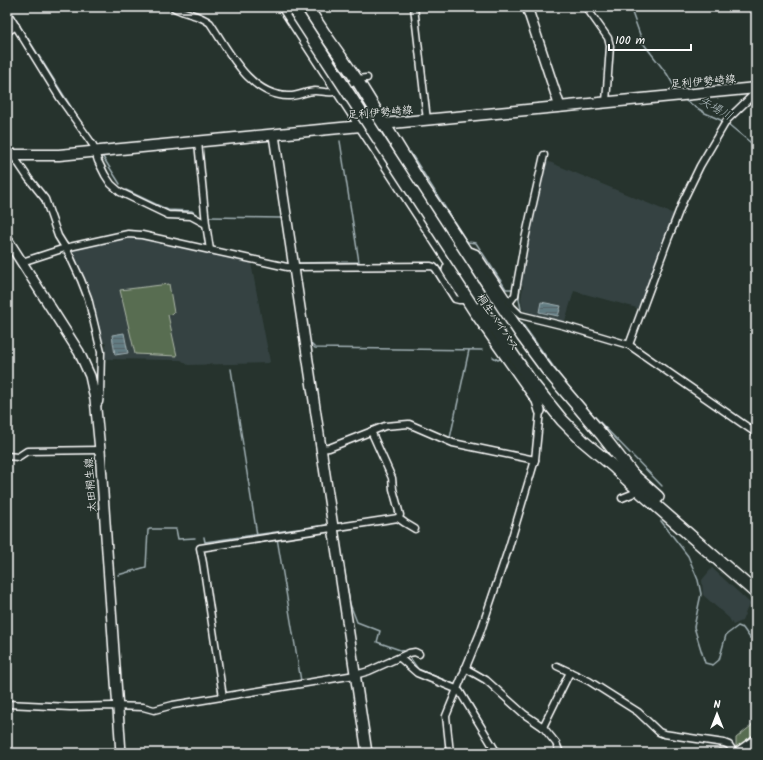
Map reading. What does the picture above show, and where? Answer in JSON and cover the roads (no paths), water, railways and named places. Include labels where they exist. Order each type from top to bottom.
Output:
[{"type":"highway","points":[[307,7],[326,36],[362,79],[385,124],[422,184],[492,291],[547,370],[602,435],[634,476]]},
{"type":"highway","points":[[295,8],[339,91],[451,263],[532,383],[562,420],[583,441],[621,474]]},
{"type":"highway","name":"桐生バイパス","points":[[295,8],[546,390],[596,448],[621,474],[756,594]]},
{"type":"highway","name":"桐生バイパス","points":[[486,298],[562,400],[600,443],[634,476],[756,583]]},
{"type":"highway","points":[[735,751],[756,741]]},
{"type":"main road","name":"足利伊勢崎線","points":[[10,155],[59,155],[755,88]]},
{"type":"street","points":[[173,7],[182,12],[199,16],[210,23],[232,57],[247,76],[263,89],[273,94],[289,96],[316,91],[339,91],[362,79]]},
{"type":"street","points":[[414,7],[427,120]]},
{"type":"street","points":[[527,7],[560,107]]},
{"type":"street","points":[[586,7],[608,38],[610,46],[606,102]]},
{"type":"street","points":[[7,12],[60,98],[93,145],[98,162],[111,184],[120,192],[168,215],[190,216],[206,219]]},
{"type":"street","points":[[7,32],[16,26]]},
{"type":"street","points":[[628,345],[684,201],[700,166],[726,123],[754,94],[755,88]]},
{"type":"street","points":[[274,135],[296,267],[367,753]]},
{"type":"street","points":[[198,142],[210,250]]},
{"type":"street","points":[[10,155],[45,198],[58,236],[74,264],[88,298],[101,352],[100,400],[97,405]]},
{"type":"street","points":[[509,303],[515,295],[525,239],[544,155]]},
{"type":"street","points":[[22,262],[65,248],[128,234],[142,235],[287,268],[431,266],[436,269],[455,299],[465,300]]},
{"type":"street","name":"太田桐生線","points":[[7,239],[79,352],[90,376],[97,405],[121,753]]},
{"type":"street","points":[[450,753],[446,716],[489,606],[534,460],[540,411],[537,402],[465,300],[447,270],[451,263],[471,251],[476,253],[509,303],[520,315],[565,326],[628,345],[756,433]]},
{"type":"street","points":[[322,449],[329,448],[385,426],[409,424],[453,443],[534,460]]},
{"type":"street","points":[[370,431],[392,478],[393,489],[400,515],[398,518]]},
{"type":"street","points":[[7,456],[19,456],[27,451],[100,450]]},
{"type":"street","points":[[622,498],[632,494],[637,489]]},
{"type":"street","points":[[223,697],[200,548],[398,518],[415,529]]},
{"type":"street","points":[[7,704],[70,707],[143,707],[154,710],[355,675],[369,671],[404,655],[415,652],[419,654]]},
{"type":"street","points":[[404,655],[417,672],[457,687],[497,753]]},
{"type":"street","points":[[557,666],[589,681],[638,712],[659,732],[724,743],[729,745],[735,751]]},
{"type":"street","points":[[465,668],[486,680],[524,714],[543,727],[556,743],[560,753]]},
{"type":"street","points":[[543,727],[570,672]]},
{"type":"water","points":[[541,302],[561,306],[558,316],[539,312]]},
{"type":"water","points":[[124,333],[128,353],[115,355],[112,335]]},
{"type":"waterway","points":[[8,7],[85,129]]},
{"type":"waterway","name":"矢場川","points":[[630,7],[643,43],[667,74],[677,91]]},
{"type":"waterway","points":[[371,91],[381,108],[388,114],[406,113],[407,115]]},
{"type":"waterway","name":"矢場川","points":[[686,101],[705,113],[725,122]]},
{"type":"waterway","name":"矢場川","points":[[728,124],[756,147]]},
{"type":"waterway","points":[[297,263],[359,262],[340,141]]},
{"type":"waterway","points":[[410,152],[465,239],[468,242],[476,243],[506,289],[513,289]]},
{"type":"waterway","points":[[101,154],[120,184]]},
{"type":"waterway","points":[[126,190],[168,210],[192,211],[201,218],[204,217]]},
{"type":"waterway","points":[[208,217],[281,218]]},
{"type":"waterway","points":[[520,284],[519,299],[521,309]]},
{"type":"waterway","points":[[521,322],[563,380],[593,415],[662,486]]},
{"type":"waterway","points":[[310,343],[315,348],[482,350]]},
{"type":"waterway","points":[[450,438],[469,350]]},
{"type":"waterway","points":[[493,357],[498,360],[500,359]]},
{"type":"waterway","points":[[231,369],[243,445]]},
{"type":"waterway","points":[[321,418],[325,444]]},
{"type":"waterway","points":[[243,448],[257,535]]},
{"type":"waterway","points":[[661,521],[688,556],[698,580],[701,594],[694,627],[705,663],[713,665],[719,660],[726,635],[738,626],[743,628],[750,638],[756,640]]},
{"type":"waterway","points":[[204,537],[205,542],[326,525]]},
{"type":"waterway","points":[[118,575],[146,567],[148,530],[150,529],[176,529],[178,539],[195,538]]},
{"type":"waterway","points":[[338,531],[350,604],[357,622],[380,631],[377,642],[406,652]]},
{"type":"waterway","points":[[277,538],[301,681]]},
{"type":"waterway","points":[[408,655],[418,669],[456,685]]},
{"type":"waterway","points":[[459,687],[462,688],[501,753]]}]
